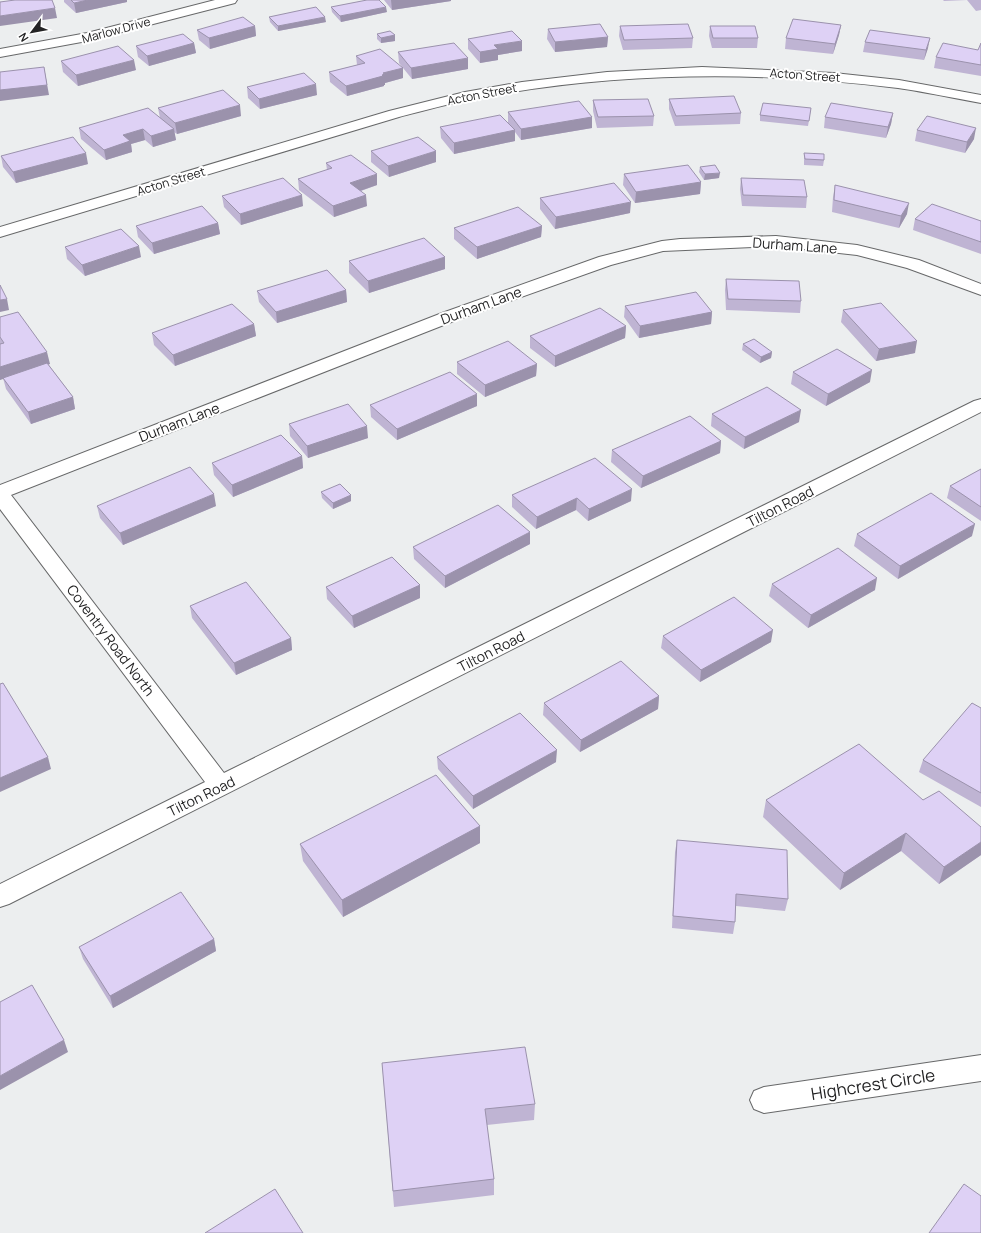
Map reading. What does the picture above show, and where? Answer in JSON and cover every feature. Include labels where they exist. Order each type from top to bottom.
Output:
[{"type":"street","name":"Marlow Drive","points":[[0,53],[38,48],[93,36],[230,0]]},
{"type":"street","name":"Acton Street","points":[[0,232],[394,114],[465,96],[522,86],[607,76],[702,71],[834,77],[892,83],[981,99]]},
{"type":"street","name":"Durham Lane","points":[[0,493],[448,317],[605,261],[662,246],[680,244],[776,241],[857,250],[913,264],[981,290]]},
{"type":"street","name":"Tilton Road","points":[[0,896],[981,405]]},
{"type":"street","name":"Coventry Road North","points":[[0,493],[221,786]]},
{"type":"street","name":"Highcrest Circle","points":[[764,1100],[981,1068]]},
{"type":"building","points":[[15,0],[52,0],[55,8],[0,16],[0,2]]},
{"type":"building","points":[[71,0],[88,0],[74,3]]},
{"type":"building","points":[[367,0],[379,0],[386,7],[340,16],[331,7]]},
{"type":"building","points":[[316,7],[325,17],[278,26],[269,17]]},
{"type":"building","points":[[243,17],[255,26],[209,38],[197,30]]},
{"type":"building","points":[[793,19],[841,25],[835,44],[786,38]]},
{"type":"building","points":[[600,24],[608,37],[555,42],[548,29]]},
{"type":"building","points":[[688,24],[693,38],[624,40],[620,26]]},
{"type":"building","points":[[710,26],[755,26],[758,38],[713,38]]},
{"type":"building","points":[[870,30],[930,38],[926,50],[865,42]]},
{"type":"building","points":[[390,31],[395,35],[381,38],[377,34]]},
{"type":"building","points":[[512,31],[522,41],[494,45],[498,49],[480,52],[468,39]]},
{"type":"building","points":[[183,34],[194,43],[147,56],[136,46]]},
{"type":"building","points":[[454,43],[468,58],[411,68],[398,52]]},
{"type":"building","points":[[943,43],[978,50],[981,43],[981,65],[936,57]]},
{"type":"building","points":[[118,46],[134,60],[76,75],[61,61]]},
{"type":"building","points":[[380,49],[403,68],[383,73],[385,74],[382,75],[383,76],[346,86],[329,72],[365,63],[356,56]]},
{"type":"building","points":[[44,67],[47,85],[0,90],[0,72]]},
{"type":"building","points":[[304,73],[316,84],[259,99],[247,87]]},
{"type":"building","points":[[223,90],[240,105],[175,123],[158,108]]},
{"type":"building","points":[[734,96],[741,113],[676,116],[669,99]]},
{"type":"building","points":[[648,99],[654,116],[598,117],[593,100]]},
{"type":"building","points":[[579,101],[592,117],[521,129],[508,112]]},
{"type":"building","points":[[763,103],[811,108],[809,121],[760,115]]},
{"type":"building","points":[[831,103],[893,113],[888,127],[825,117]]},
{"type":"building","points":[[148,108],[174,129],[151,136],[143,129],[123,135],[130,141],[104,150],[79,128]]},
{"type":"building","points":[[500,115],[515,130],[454,143],[440,127]]},
{"type":"building","points":[[927,116],[976,128],[967,142],[917,130]]},
{"type":"building","points":[[73,137],[86,153],[13,172],[1,156]]},
{"type":"building","points":[[418,137],[436,151],[388,166],[371,151]]},
{"type":"building","points":[[804,153],[824,154],[824,160],[805,159]]},
{"type":"building","points":[[351,155],[377,174],[350,183],[366,195],[333,206],[298,179],[332,168],[326,163]]},
{"type":"building","points":[[688,165],[701,182],[636,192],[624,174]]},
{"type":"building","points":[[715,165],[720,173],[705,174],[700,167]]},
{"type":"building","points":[[283,178],[302,195],[240,214],[222,196]]},
{"type":"building","points":[[741,178],[804,180],[807,197],[743,195]]},
{"type":"building","points":[[614,183],[631,202],[556,217],[540,198]]},
{"type":"building","points":[[835,185],[909,203],[901,216],[834,200]]},
{"type":"building","points":[[932,204],[981,221],[981,242],[915,219]]},
{"type":"building","points":[[202,206],[218,223],[152,243],[136,226]]},
{"type":"building","points":[[518,207],[542,226],[477,247],[454,228]]},
{"type":"building","points":[[121,229],[139,246],[82,265],[65,247]]},
{"type":"building","points":[[424,238],[445,257],[368,281],[349,261]]},
{"type":"building","points":[[327,270],[346,290],[276,312],[257,291]]},
{"type":"building","points":[[726,279],[799,281],[801,301],[728,299]]},
{"type":"building","points":[[0,285],[7,299],[0,300]]},
{"type":"building","points":[[696,292],[712,312],[640,326],[625,306]]},
{"type":"building","points":[[881,303],[917,341],[879,349],[843,310]]},
{"type":"building","points":[[232,304],[254,324],[173,355],[152,333]]},
{"type":"building","points":[[600,308],[626,326],[555,356],[530,336]]},
{"type":"building","points":[[18,312],[47,352],[0,367],[0,344],[4,343],[0,337],[0,317]]},
{"type":"building","points":[[754,339],[772,352],[761,357],[743,344]]},
{"type":"building","points":[[508,341],[537,364],[485,385],[457,362]]},
{"type":"building","points":[[837,349],[872,370],[828,394],[793,372]]},
{"type":"building","points":[[47,363],[73,397],[28,412],[3,378]]},
{"type":"building","points":[[450,372],[477,394],[397,429],[370,405]]},
{"type":"building","points":[[767,387],[801,410],[745,437],[712,414]]},
{"type":"building","points":[[348,404],[367,426],[307,446],[289,424]]},
{"type":"building","points":[[690,416],[721,441],[643,476],[612,450]]},
{"type":"building","points":[[281,435],[302,456],[232,485],[212,463]]},
{"type":"building","points":[[595,458],[632,489],[589,509],[577,498],[537,517],[512,495]]},
{"type":"building","points":[[190,467],[214,494],[120,533],[97,506]]},
{"type":"building","points":[[981,469],[981,507],[950,486]]},
{"type":"building","points":[[340,484],[351,495],[333,503],[321,492]]},
{"type":"building","points":[[931,493],[975,524],[900,566],[857,534]]},
{"type":"building","points":[[498,505],[530,532],[445,576],[413,547]]},
{"type":"building","points":[[838,548],[877,578],[811,615],[772,584]]},
{"type":"building","points":[[392,557],[420,585],[352,616],[326,587]]},
{"type":"building","points":[[246,582],[291,638],[234,663],[190,606]]},
{"type":"building","points":[[734,597],[773,630],[701,670],[663,636]]},
{"type":"building","points":[[621,661],[659,696],[581,740],[544,703]]},
{"type":"building","points":[[3,683],[48,757],[0,778],[0,684]]},
{"type":"building","points":[[972,703],[981,708],[981,793],[923,760]]},
{"type":"building","points":[[520,713],[557,750],[473,796],[437,757]]},
{"type":"building","points":[[859,744],[923,800],[939,791],[981,827],[981,842],[944,867],[906,833],[844,873],[766,800]]},
{"type":"building","points":[[436,775],[480,826],[342,900],[300,844]]},
{"type":"building","points":[[677,840],[787,850],[788,899],[736,894],[735,922],[673,916]]},
{"type":"building","points":[[181,892],[214,939],[110,996],[79,947]]},
{"type":"building","points":[[32,985],[64,1040],[0,1076],[0,1002]]},
{"type":"building","points":[[525,1047],[535,1104],[485,1109],[494,1179],[393,1191],[382,1063]]},
{"type":"building","points":[[964,1184],[981,1196],[981,1233],[929,1233]]},
{"type":"building","points":[[275,1189],[303,1233],[205,1233]]}]
